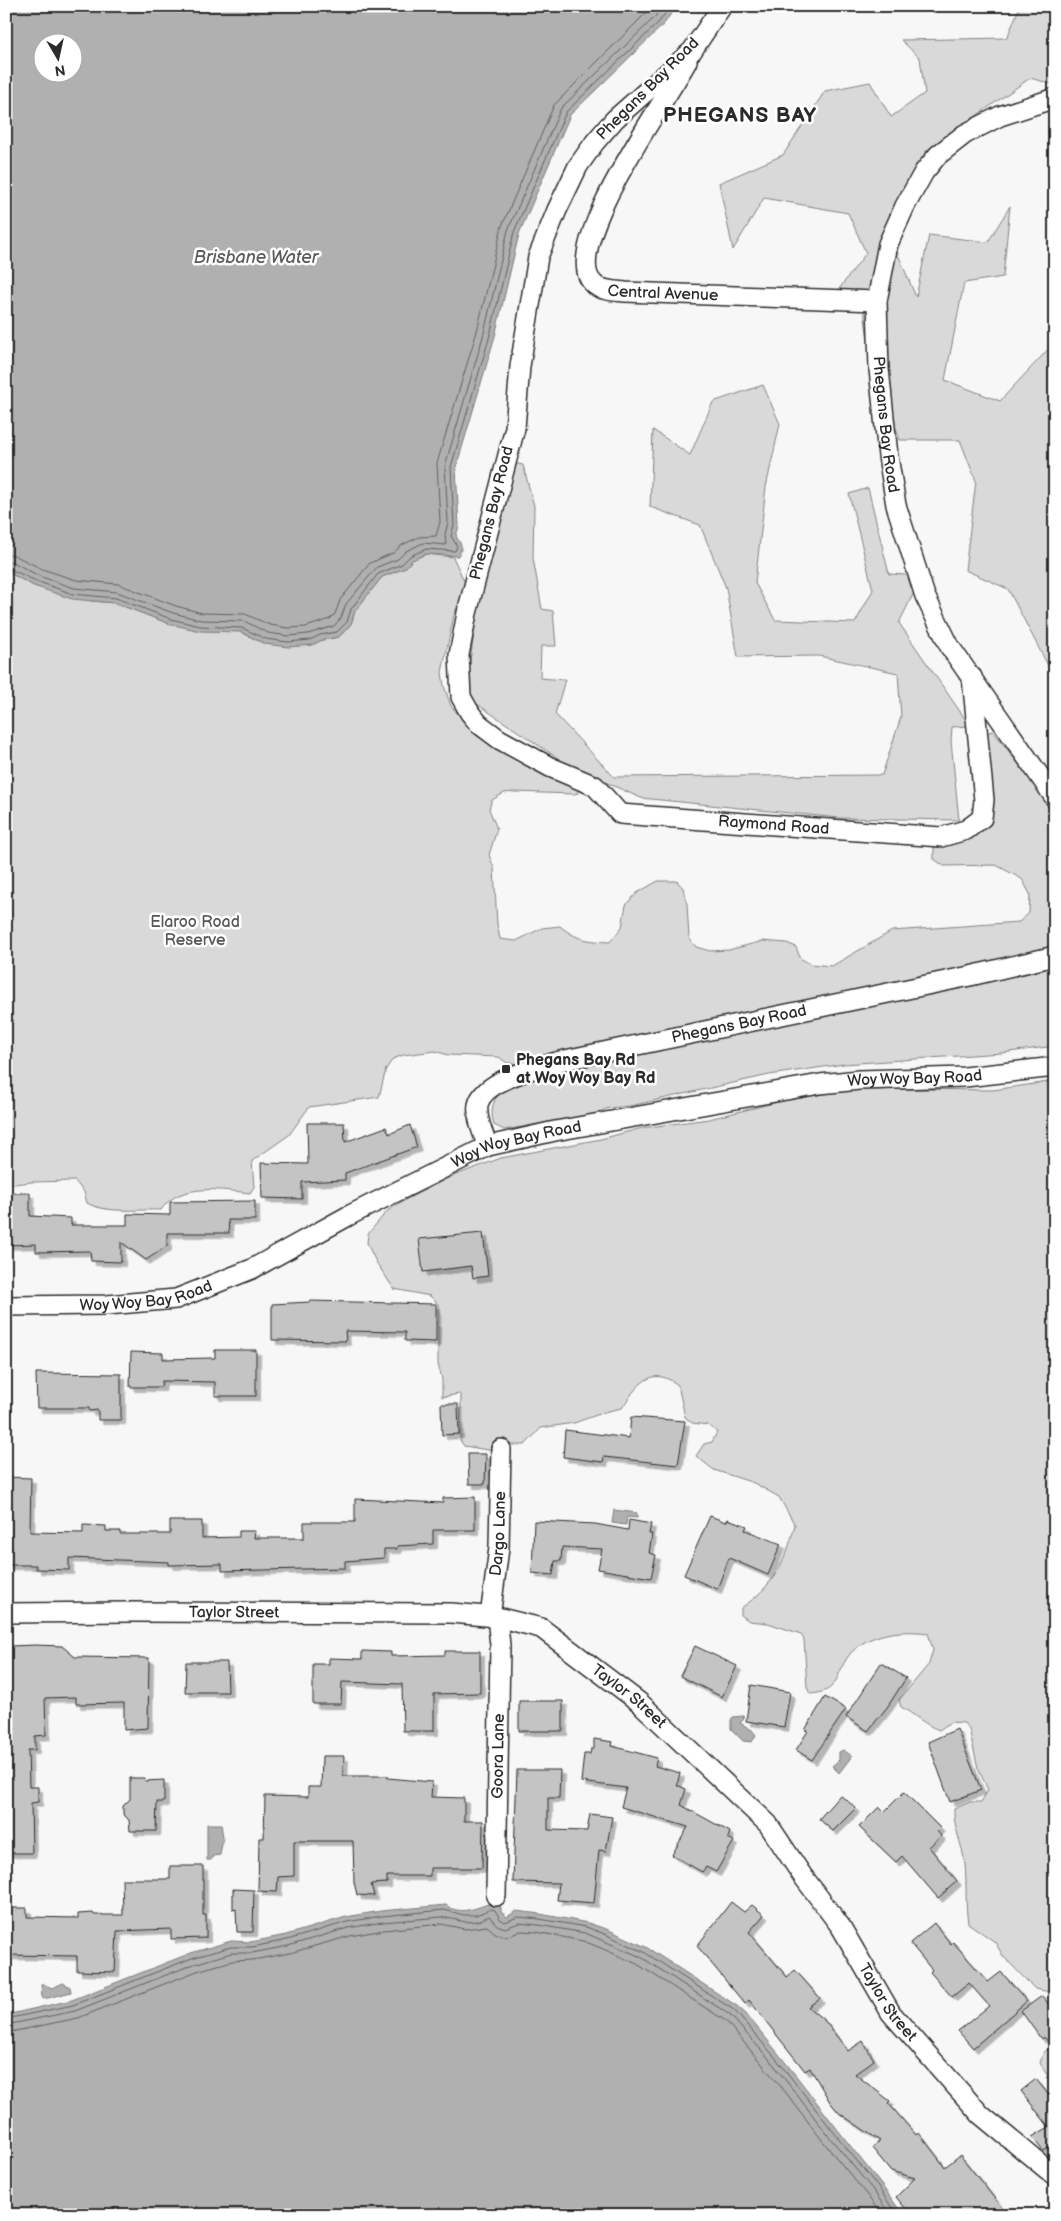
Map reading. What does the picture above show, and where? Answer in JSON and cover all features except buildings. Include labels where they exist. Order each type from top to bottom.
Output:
[{"type":"street","name":"Phegans Bay Road","points":[[461,697],[459,655],[461,639],[515,428],[520,366],[538,257],[557,210],[578,166],[595,142],[614,119],[692,50],[722,6]]},
{"type":"street","name":"Central Avenue","points":[[692,50],[678,78],[643,130],[601,210],[592,236],[587,263],[589,276],[595,286],[610,291],[625,292],[877,301]]},
{"type":"street","name":"Phegans Bay Road","points":[[1055,98],[1000,116],[965,134],[938,155],[924,172],[904,206],[888,244],[877,301],[879,369],[888,456],[896,505],[925,596],[950,647],[1055,798]]},
{"type":"street","name":"Raymond Road","points":[[461,697],[479,724],[499,739],[550,768],[595,786],[620,814],[942,837],[966,830],[982,818],[984,800],[972,677]]},
{"type":"street","name":"Phegans Bay Road","points":[[488,1146],[480,1125],[478,1105],[481,1098],[511,1075],[560,1061],[961,978],[1055,956]]},
{"type":"street","name":"Woy Woy Bay Road","points":[[6,1306],[107,1305],[176,1298],[252,1269],[390,1194],[488,1146],[554,1131],[820,1084],[858,1080],[965,1078],[1055,1066]]},
{"type":"street","name":"Dargo Lane","points":[[493,1617],[499,1548],[501,1450]]},
{"type":"street","name":"Taylor Street","points":[[6,1613],[451,1613],[493,1617],[541,1628],[636,1700],[768,1824],[802,1875],[841,1927],[891,2013],[981,2115],[1055,2176]]},
{"type":"street","name":"Goora Lane","points":[[493,1617],[500,1645],[496,1896]]},
{"type":"green space","points":[[1020,6],[1043,6],[1055,13],[1055,85],[1030,78],[925,152],[892,240],[916,297],[929,235],[988,242],[1010,206],[1003,277],[964,283],[945,380],[1000,401],[1055,342],[1055,679],[1008,589],[965,570],[976,481],[960,440],[900,440],[870,356],[864,310],[827,305],[866,253],[848,213],[764,198],[733,250],[719,183],[783,155],[825,91],[870,82],[891,117],[925,93],[920,58],[901,40],[1007,38]]},
{"type":"green space","points":[[763,385],[780,424],[766,487],[755,583],[775,620],[855,623],[873,590],[849,494],[868,488],[889,574],[922,576],[899,623],[970,726],[952,727],[951,741],[959,820],[839,818],[641,798],[571,767],[465,696],[480,592],[513,463],[523,465],[534,506],[533,558],[542,609],[553,611],[556,646],[541,646],[540,678],[565,680],[555,714],[614,777],[882,775],[901,717],[898,673],[819,656],[738,657],[726,588],[700,525],[650,507],[653,430],[690,455],[713,402]]},
{"type":"green space","name":"Elaroo Road Reserve","points":[[426,554],[453,557],[466,585],[454,615],[442,672],[444,686],[451,706],[477,736],[535,771],[578,789],[578,793],[574,794],[504,793],[492,800],[489,809],[497,829],[489,855],[494,868],[497,924],[500,939],[516,941],[542,928],[560,926],[583,939],[610,942],[622,927],[626,905],[637,893],[658,881],[677,881],[683,888],[687,904],[689,938],[696,947],[710,951],[729,950],[763,941],[787,943],[796,947],[800,958],[810,964],[832,966],[892,931],[1019,922],[1029,913],[1030,894],[1022,879],[996,865],[944,866],[934,859],[934,845],[978,833],[990,823],[992,810],[986,733],[993,731],[1055,811],[1055,948],[529,1064],[507,1063],[499,1057],[448,1055],[435,1051],[403,1055],[393,1059],[386,1069],[379,1097],[309,1107],[289,1135],[252,1161],[254,1187],[250,1193],[227,1190],[202,1190],[179,1195],[169,1201],[161,1210],[113,1210],[87,1203],[84,1192],[75,1181],[31,1182],[6,1185],[6,571],[34,586],[91,601],[115,603],[170,624],[241,632],[265,644],[312,645],[322,640],[339,637],[351,624],[355,611],[382,577],[405,568],[412,560]]},
{"type":"green space","points":[[1055,963],[1055,1046],[1001,1053],[844,1064],[769,1075],[630,1106],[609,1108],[591,1115],[504,1130],[494,1125],[493,1103],[498,1096],[512,1085],[541,1073]]},
{"type":"green space","points":[[1055,1081],[1055,1993],[1035,1989],[1003,1956],[995,1942],[968,1923],[965,1865],[955,1823],[954,1809],[970,1802],[981,1802],[988,1790],[978,1768],[969,1729],[964,1723],[951,1722],[939,1730],[901,1707],[899,1700],[929,1664],[933,1650],[928,1633],[893,1633],[870,1639],[851,1653],[830,1688],[819,1693],[810,1694],[807,1687],[804,1640],[801,1634],[768,1623],[749,1621],[741,1615],[741,1608],[762,1591],[777,1572],[795,1525],[779,1497],[754,1483],[714,1470],[696,1456],[704,1444],[712,1442],[717,1432],[708,1425],[692,1423],[685,1417],[678,1385],[668,1379],[652,1377],[645,1380],[633,1392],[622,1408],[574,1423],[541,1428],[525,1445],[506,1445],[488,1450],[464,1446],[460,1440],[461,1396],[459,1394],[442,1397],[442,1379],[438,1364],[438,1304],[430,1296],[394,1289],[376,1262],[367,1243],[368,1234],[387,1211],[448,1178],[501,1158],[601,1139],[642,1128],[709,1119],[782,1101],[840,1091],[899,1089],[993,1090]]},
{"type":"green space","points":[[1055,2047],[1055,2080],[1047,2075],[1040,2063],[1044,2051]]},
{"type":"water","name":"Brisbane Water","points":[[6,6],[676,6],[664,24],[570,115],[519,234],[495,336],[456,468],[459,526],[456,536],[461,548],[458,556],[426,554],[412,560],[405,568],[382,577],[355,611],[351,624],[339,637],[322,640],[312,645],[288,647],[265,644],[241,632],[200,631],[170,624],[115,603],[72,599],[34,586],[6,571]]},
{"type":"water","points":[[614,1510],[637,1513],[637,1518],[627,1517],[626,1525],[612,1523]]},
{"type":"water","points":[[743,1716],[744,1719],[740,1723],[752,1730],[756,1735],[752,1742],[743,1741],[731,1729],[733,1717]]},
{"type":"water","points":[[843,1750],[852,1756],[839,1773],[832,1766],[839,1760],[839,1752]]},
{"type":"water","points":[[207,1824],[221,1824],[223,1837],[220,1855],[213,1856],[211,1860],[207,1860]]},
{"type":"water","points":[[491,1903],[501,1907],[501,1912],[507,1917],[516,1911],[540,1914],[588,1923],[609,1930],[646,1947],[737,2006],[746,2014],[781,2057],[903,2215],[6,2215],[6,2015],[72,2000],[191,1953],[231,1941],[251,1942],[286,1935],[346,1917],[381,1911],[446,1905],[462,1911]]},
{"type":"water","points":[[63,1983],[70,1987],[71,1992],[42,1998],[41,1985],[52,1988]]},
{"type":"place","name":"Phegans Bay Rd at Woy Woy Bay Rd","points":[[506,1069]]},
{"type":"district","name":"PHEGANS BAY","points":[[740,115]]}]
